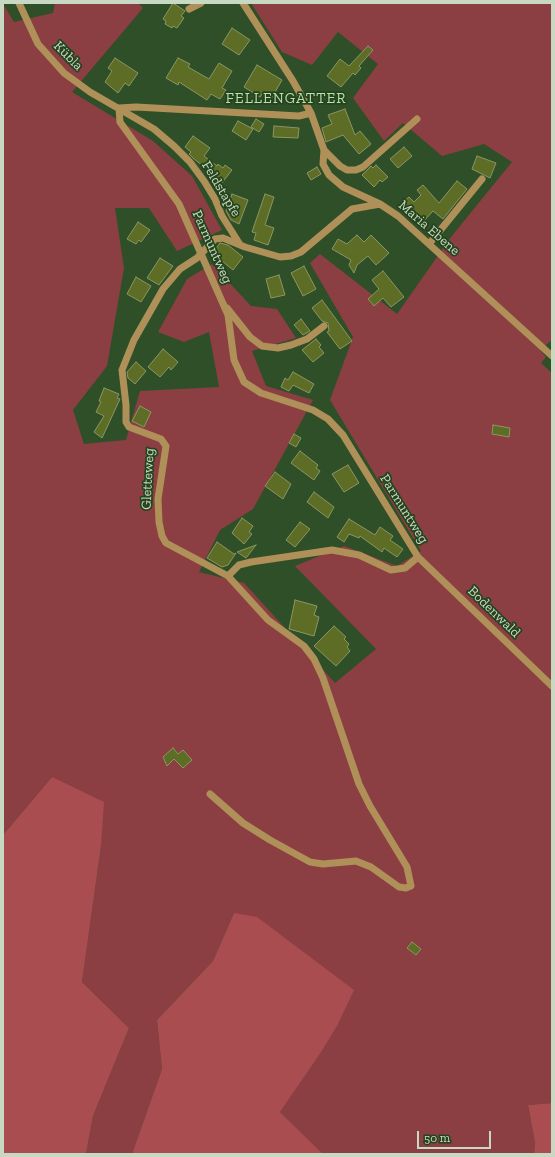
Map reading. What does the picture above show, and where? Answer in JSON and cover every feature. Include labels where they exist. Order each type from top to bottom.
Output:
[{"type":"street","name":"Kübla","points":[[20,3],[38,44],[50,59],[64,73],[90,92],[119,108]]},
{"type":"street","points":[[189,9],[201,3]]},
{"type":"street","name":"Maria Ebene","points":[[243,3],[293,81],[311,113],[324,150],[323,164],[329,175],[343,187],[380,204],[398,216],[552,356]]},
{"type":"street","points":[[119,108],[136,107],[299,116],[311,113]]},
{"type":"street","name":"Feldstapfe","points":[[119,108],[154,129],[190,162],[215,199],[222,216],[239,243]]},
{"type":"street","name":"Parmuntweg","points":[[119,108],[120,122],[179,204],[228,315],[234,360],[244,382],[261,392],[313,410],[328,419],[343,435],[418,557],[405,568],[391,570],[359,555],[344,551],[332,550],[251,562],[239,565],[228,576]]},
{"type":"street","points":[[324,150],[340,166],[347,170],[356,170],[364,167],[416,119]]},
{"type":"street","points":[[429,244],[482,179]]},
{"type":"street","name":"Feldstapfe","points":[[200,253],[215,239],[223,238],[268,255],[280,257],[291,256],[301,252],[352,209],[380,204]]},
{"type":"street","name":"Gletteweg","points":[[200,253],[171,278],[134,340],[122,370],[126,405],[126,422],[129,427],[156,436],[161,439],[166,446],[158,499],[159,522],[162,536],[166,544],[228,576]]},
{"type":"street","points":[[223,304],[236,318],[250,338],[262,346],[278,348],[291,345],[307,339],[324,326]]},
{"type":"street","name":"Bodenwald","points":[[418,557],[552,686]]},
{"type":"street","points":[[210,794],[243,823],[310,862],[323,864],[356,861],[371,867],[399,887],[406,888],[411,886],[407,867],[370,806],[359,784],[323,678],[314,659],[304,646],[268,620],[228,576]]},
{"type":"shaded area","points":[[55,3],[138,3],[143,8],[72,92],[153,141],[192,176],[222,230],[177,251],[149,208],[115,208],[124,268],[107,366],[73,410],[84,444],[126,440],[140,391],[219,387],[209,332],[184,342],[158,332],[187,279],[212,264],[251,306],[277,309],[296,338],[252,351],[266,386],[313,400],[253,509],[220,530],[199,572],[244,583],[335,683],[376,649],[295,566],[344,546],[397,566],[421,551],[330,400],[353,337],[310,263],[320,254],[397,314],[451,237],[512,162],[484,144],[442,156],[403,123],[384,141],[353,98],[378,64],[338,32],[312,65],[282,52],[251,3],[552,3],[552,340],[540,350],[546,357],[541,363],[552,373],[552,1103],[528,1105],[535,1143],[534,1154],[323,1154],[280,1112],[337,1026],[234,913],[213,961],[157,1020],[162,1069],[132,1154],[86,1154],[93,1116],[129,1028],[82,982],[101,846],[52,777],[3,835],[3,4],[14,22],[53,13]]},
{"type":"shaded area","points":[[52,777],[104,802],[101,846],[82,982],[129,1028],[93,1116],[86,1154],[3,1154],[3,835]]},
{"type":"shaded area","points":[[234,913],[257,917],[354,990],[337,1026],[280,1112],[323,1154],[132,1154],[162,1069],[157,1020],[213,961]]},
{"type":"shaded area","points":[[552,1103],[552,1154],[534,1154],[535,1143],[528,1105]]},
{"type":"building","points":[[173,3],[185,11],[181,16],[184,18],[177,28],[173,26],[172,28],[165,24],[166,21],[163,19]]},
{"type":"building","points":[[232,28],[250,40],[239,55],[222,44]]},
{"type":"building","points":[[368,46],[373,50],[359,66],[361,68],[355,75],[353,73],[341,87],[327,76],[340,59],[349,66]]},
{"type":"building","points":[[115,58],[138,73],[129,86],[125,83],[118,93],[105,82],[112,71],[108,68]]},
{"type":"building","points":[[178,58],[190,64],[188,67],[209,79],[219,63],[232,71],[222,88],[226,90],[220,99],[211,94],[207,100],[179,82],[178,85],[166,78]]},
{"type":"building","points":[[257,65],[282,80],[271,99],[262,94],[260,97],[244,87]]},
{"type":"building","points":[[345,109],[355,135],[360,131],[371,144],[359,154],[343,135],[326,142],[322,128],[332,124],[328,115]]},
{"type":"building","points":[[256,119],[264,124],[259,132],[251,127]]},
{"type":"building","points":[[238,121],[253,129],[246,140],[232,131]]},
{"type":"building","points":[[274,126],[299,128],[298,138],[273,137]]},
{"type":"building","points":[[193,136],[210,148],[204,156],[217,166],[218,164],[223,168],[225,165],[232,170],[218,188],[208,178],[212,173],[194,159],[189,154],[191,152],[185,147]]},
{"type":"building","points":[[404,147],[412,156],[398,168],[390,159]]},
{"type":"building","points":[[477,156],[496,163],[490,178],[472,169]]},
{"type":"building","points":[[376,165],[388,177],[382,182],[380,180],[374,187],[362,175],[371,166],[373,168]]},
{"type":"building","points":[[317,167],[321,174],[311,180],[307,173]]},
{"type":"building","points":[[457,181],[467,189],[443,219],[433,211],[422,223],[402,203],[409,197],[414,202],[421,195],[417,190],[423,185],[439,203]]},
{"type":"building","points":[[232,194],[248,200],[239,224],[231,220],[226,211]]},
{"type":"building","points":[[265,194],[274,197],[265,225],[274,228],[268,245],[254,240],[256,233],[252,232]]},
{"type":"building","points":[[138,222],[150,230],[141,242],[139,240],[136,244],[127,239]]},
{"type":"building","points":[[357,235],[364,242],[371,235],[389,253],[376,265],[368,256],[357,265],[354,273],[349,265],[351,260],[332,249],[338,239],[347,244]]},
{"type":"building","points":[[220,243],[228,245],[243,257],[233,270],[216,256],[218,253],[215,250]]},
{"type":"building","points":[[160,258],[173,266],[159,285],[147,278]]},
{"type":"building","points":[[304,266],[316,289],[303,296],[291,273]]},
{"type":"building","points":[[383,271],[404,297],[391,307],[383,298],[374,306],[368,299],[379,289],[372,280]]},
{"type":"building","points":[[279,275],[285,295],[271,298],[266,279]]},
{"type":"building","points":[[136,277],[151,286],[141,302],[127,294]]},
{"type":"building","points":[[322,300],[352,341],[340,349],[327,332],[329,331],[328,323],[322,321],[312,308]]},
{"type":"building","points":[[301,319],[310,331],[303,335],[294,325]]},
{"type":"building","points":[[316,339],[321,345],[319,347],[324,353],[313,362],[302,350]]},
{"type":"building","points":[[163,349],[178,362],[171,370],[169,367],[160,377],[148,367]]},
{"type":"building","points":[[136,362],[146,371],[135,384],[128,378],[127,372]]},
{"type":"building","points":[[293,372],[314,384],[309,393],[293,385],[289,391],[281,387],[285,378],[288,380]]},
{"type":"building","points":[[104,388],[119,394],[117,398],[120,399],[102,438],[94,432],[104,416],[96,412],[101,402],[99,401]]},
{"type":"building","points":[[140,406],[151,412],[144,427],[132,421]]},
{"type":"building","points":[[493,425],[510,428],[509,437],[492,434]]},
{"type":"building","points":[[294,434],[301,438],[296,447],[289,443]]},
{"type":"building","points":[[300,451],[318,465],[316,468],[320,471],[314,480],[291,463]]},
{"type":"building","points":[[348,465],[359,483],[344,492],[332,474]]},
{"type":"building","points":[[275,472],[291,484],[283,499],[265,486]]},
{"type":"building","points":[[314,492],[334,507],[328,518],[307,502]]},
{"type":"building","points":[[242,518],[253,526],[249,532],[252,534],[244,544],[232,533]]},
{"type":"building","points":[[349,519],[375,535],[380,527],[393,536],[390,540],[403,549],[397,557],[384,548],[382,552],[360,536],[359,538],[349,534],[344,542],[337,537]]},
{"type":"building","points":[[300,522],[310,529],[295,547],[286,540]]},
{"type":"building","points":[[217,542],[234,554],[236,553],[228,565],[222,567],[207,558]]},
{"type":"building","points":[[256,545],[246,558],[237,552]]},
{"type":"building","points":[[295,600],[317,606],[314,615],[319,617],[314,636],[289,629]]},
{"type":"building","points":[[334,626],[346,637],[344,639],[349,644],[347,647],[350,651],[336,666],[314,646]]},
{"type":"building","points":[[173,748],[178,754],[183,750],[192,760],[183,768],[174,759],[167,766],[163,757]]},
{"type":"building","points":[[412,942],[421,949],[416,955],[407,948]]},
{"type":"district","name":"FELLENGATTER","points":[[286,99]]}]
